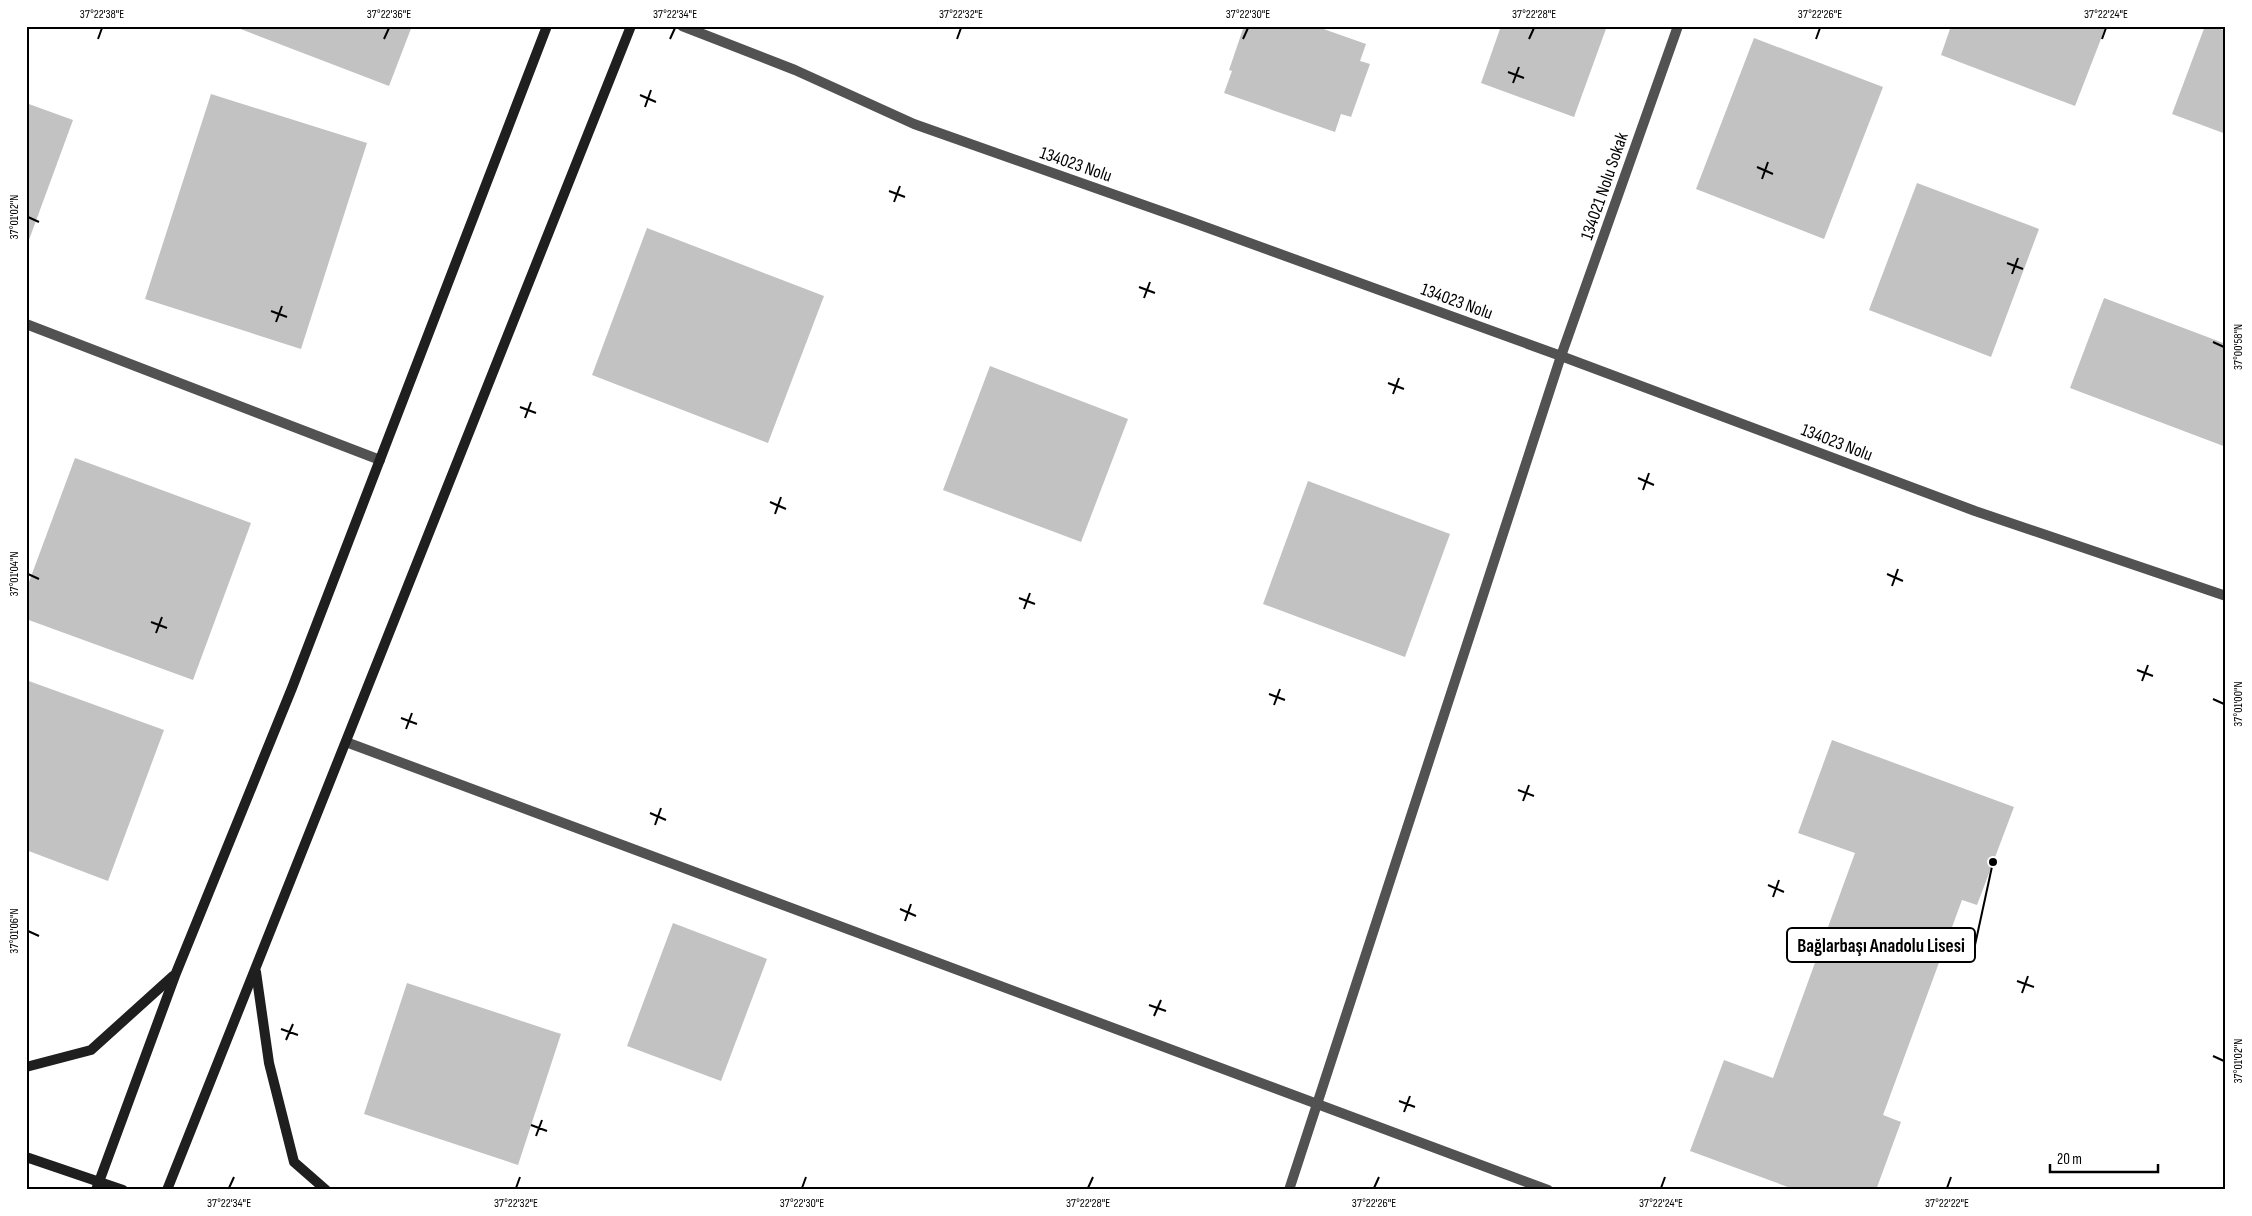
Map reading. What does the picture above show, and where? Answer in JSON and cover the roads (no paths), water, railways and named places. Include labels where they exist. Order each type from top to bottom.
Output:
[{"type":"main road","points":[[98,1186],[176,973],[292,688],[547,26]]},
{"type":"main road","points":[[167,1190],[256,972],[631,26]]},
{"type":"main road","points":[[256,972],[269,1062],[294,1162],[326,1190]]},
{"type":"main road","points":[[26,1067],[92,1050],[176,973]]},
{"type":"main road","points":[[26,1157],[98,1186],[123,1190]]},
{"type":"street","name":"134023 Nolu","points":[[682,26],[795,70],[914,124],[1189,221],[1561,356],[1976,511],[2226,596]]},
{"type":"street","name":"134021 Nolu Sokak","points":[[1289,1190],[1561,356],[1678,26]]},
{"type":"street","points":[[26,324],[380,460]]},
{"type":"street","points":[[346,742],[1548,1190]]},
{"type":"place","name":"Bağlarbaşı Anadolu Lisesi","points":[[1993,862]]}]
